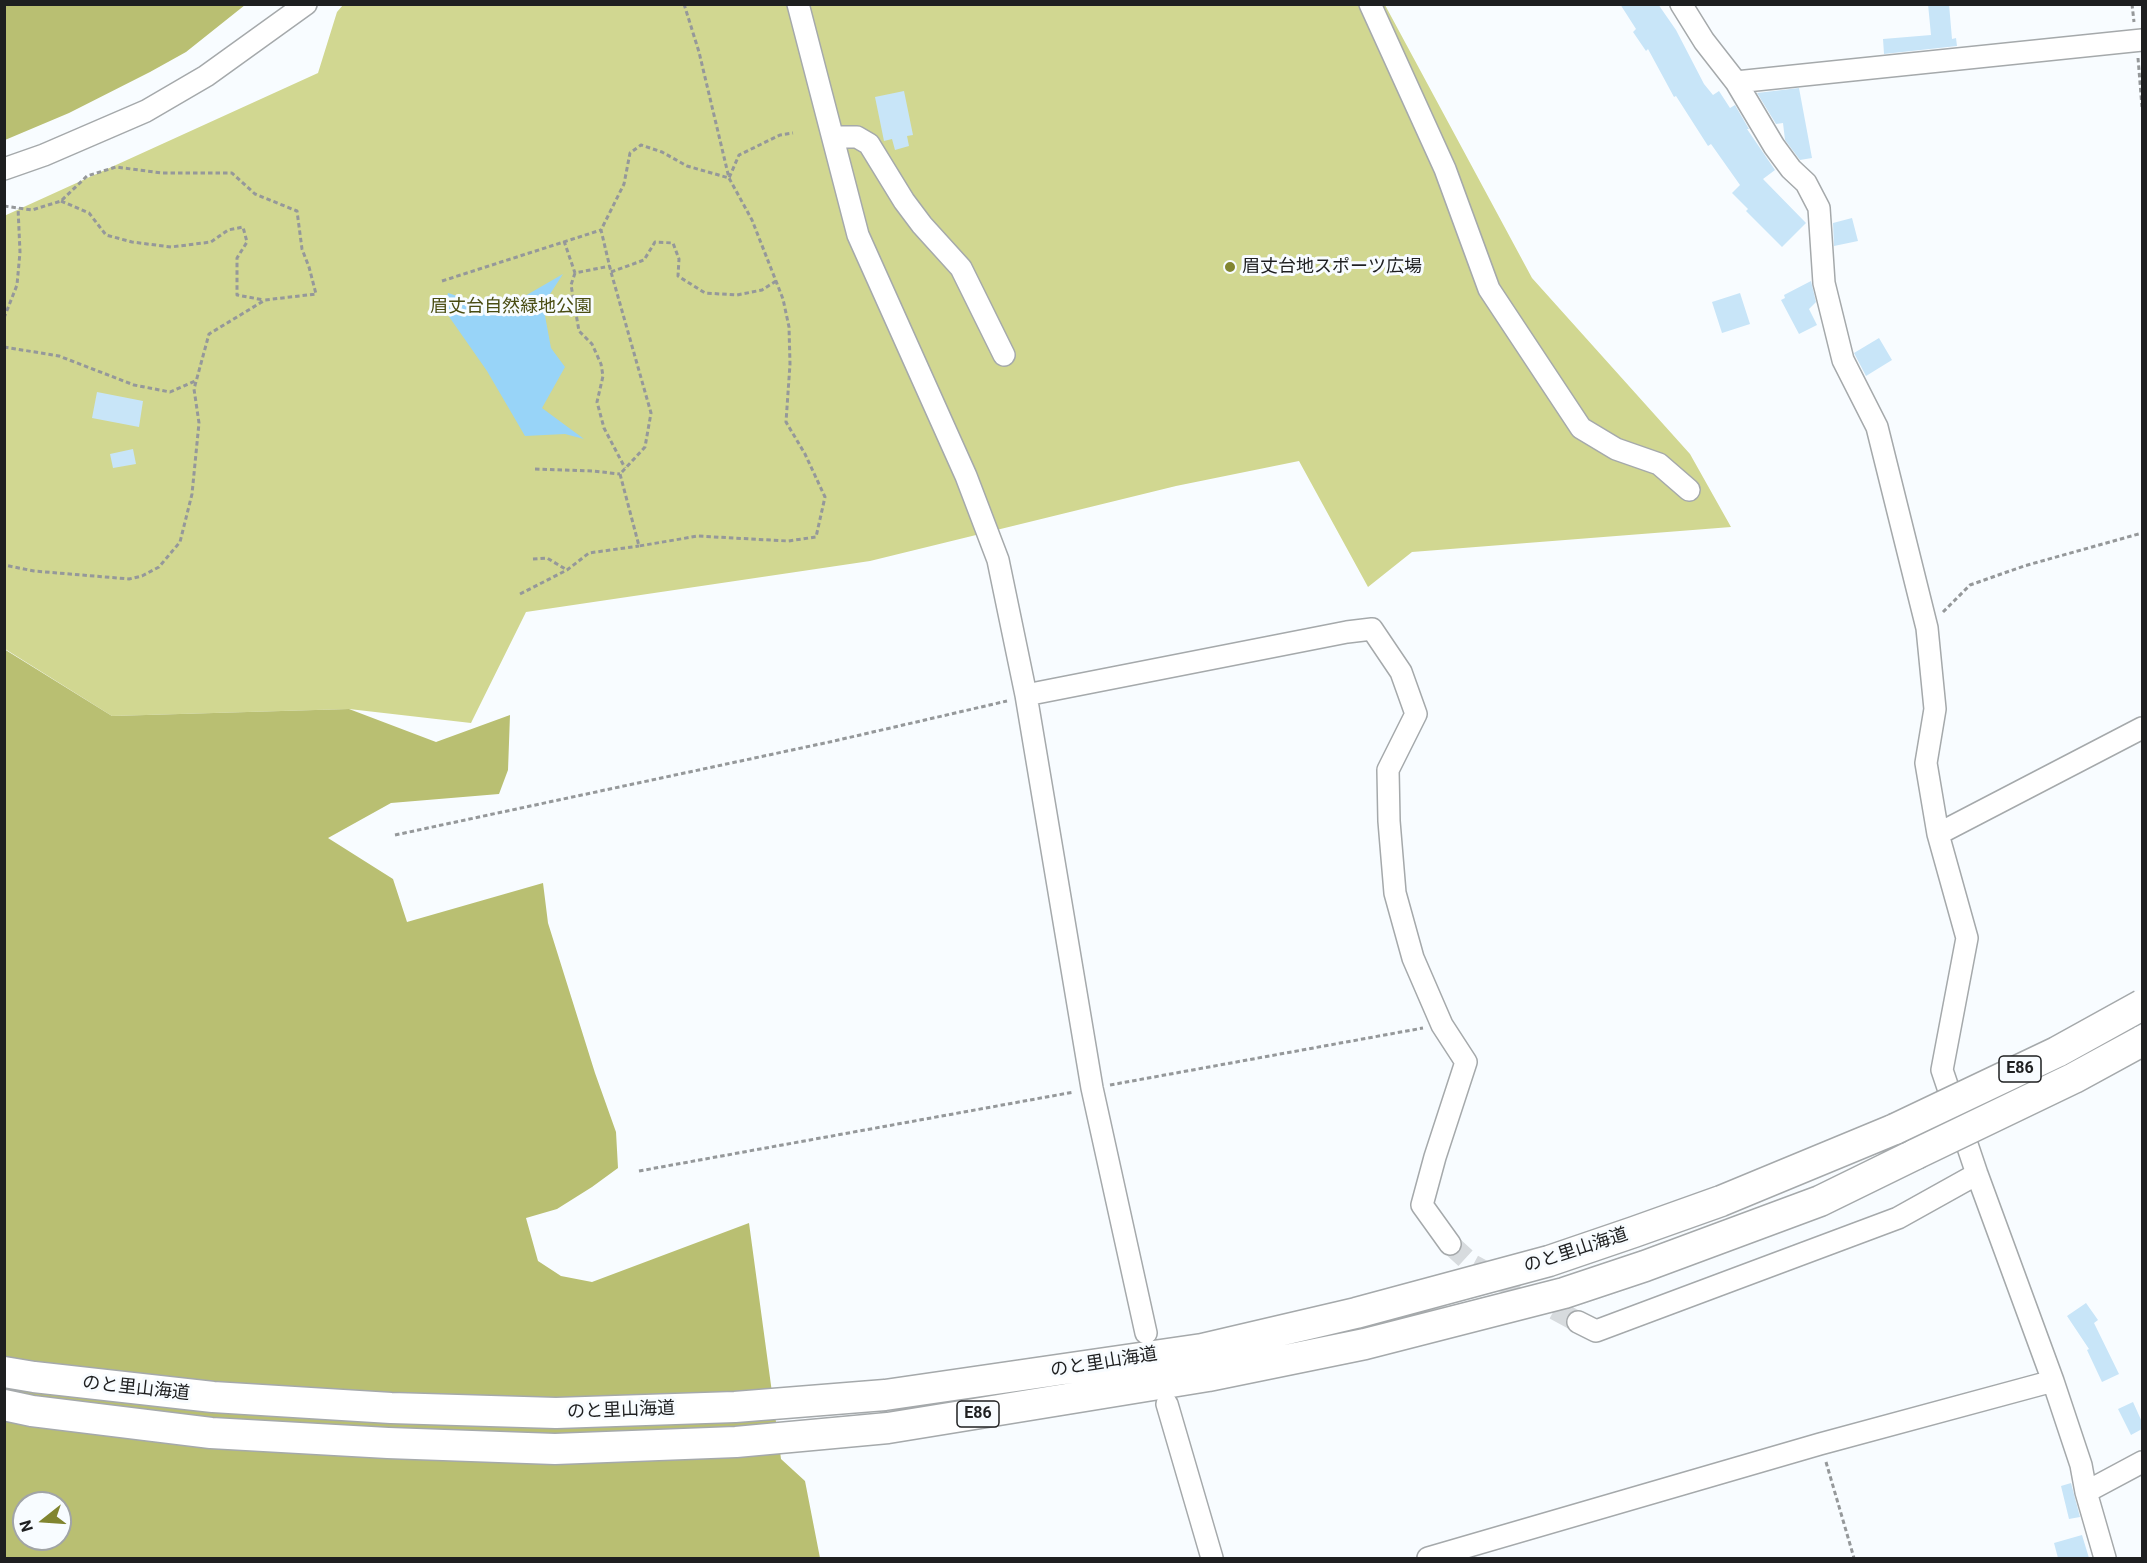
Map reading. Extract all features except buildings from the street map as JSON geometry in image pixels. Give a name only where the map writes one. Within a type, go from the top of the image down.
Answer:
[{"type":"highway","name":"のと里山海道","points":[[4,1372],[213,1397],[391,1408],[532,1413],[735,1407],[885,1395],[1202,1349],[1356,1313],[1549,1261],[1732,1197],[1895,1129],[2057,1052],[2142,1005]]},
{"type":"highway","name":"のと里山海道","points":[[4,1405],[32,1411],[211,1433],[555,1449],[736,1442],[888,1428],[1208,1376],[1365,1344],[1553,1296],[1645,1266],[1820,1201],[2074,1078],[2142,1041]]},
{"type":"street","points":[[4,169],[44,155],[146,111],[207,76],[306,4]]},
{"type":"street","points":[[798,4],[858,235],[966,476],[998,560],[1026,695],[1092,1088],[1146,1333]]},
{"type":"street","points":[[1370,4],[1445,169],[1489,289],[1581,428],[1616,449],[1659,464],[1689,490]]},
{"type":"street","points":[[1680,4],[1704,41],[1736,82],[1774,146],[1791,169],[1806,183],[1819,208],[1824,283],[1843,360],[1877,427],[1927,628],[1935,709],[1926,763],[1938,834],[1967,938],[1942,1070],[1977,1174],[2053,1381],[2081,1465],[2086,1492],[2105,1558]]},
{"type":"street","points":[[1736,82],[2139,40]]},
{"type":"street","points":[[833,137],[857,137],[869,144],[916,217],[961,268],[1004,355]]},
{"type":"street","points":[[1026,695],[1371,629],[1401,672],[1416,714],[1388,770],[1389,821],[1395,893],[1413,958],[1442,1025],[1466,1062],[1422,1204],[1450,1244]]},
{"type":"street","points":[[1938,834],[2142,728]]},
{"type":"street","points":[[1578,1322],[1596,1331],[1898,1218],[1977,1174]]},
{"type":"street","points":[[1428,1558],[1820,1444],[2053,1381]]},
{"type":"street","points":[[1167,1404],[1212,1558]]},
{"type":"street","points":[[2086,1492],[2142,1462]]},
{"type":"path","points":[[520,594],[567,570],[589,553],[698,536],[788,541],[816,537],[825,497],[805,454],[786,422],[790,364],[789,327],[776,281],[752,219],[729,178],[699,52],[684,4]]},
{"type":"path","points":[[2139,40],[2142,107]]},
{"type":"path","points":[[729,178],[740,155],[780,135],[793,133]]},
{"type":"path","points":[[620,474],[645,447],[651,412],[601,230],[624,184],[630,153],[641,145],[662,152],[687,166],[729,178]]},
{"type":"path","points":[[4,206],[32,210],[61,201],[87,176],[116,167],[162,173],[232,173],[255,194],[297,211],[302,249],[316,294],[265,300],[237,295],[237,258],[247,242],[243,227],[228,230],[211,242],[171,247],[132,242],[106,235],[89,213],[61,201]]},
{"type":"path","points":[[4,318],[17,285],[20,252],[18,208]]},
{"type":"path","points":[[442,281],[601,230]]},
{"type":"path","points":[[564,241],[575,273],[571,285],[579,331],[592,344],[601,364],[603,376],[597,402],[604,428],[625,468]]},
{"type":"path","points":[[611,272],[644,260],[655,242],[673,243],[679,259],[678,276],[705,293],[737,295],[762,290],[776,281]]},
{"type":"path","points":[[575,273],[610,266]]},
{"type":"path","points":[[4,565],[34,571],[129,579],[142,576],[159,567],[180,542],[192,494],[199,423],[194,389],[209,334],[265,300]]},
{"type":"path","points":[[4,347],[59,356],[134,385],[170,392],[196,381]]},
{"type":"path","points":[[535,469],[620,474]]},
{"type":"path","points":[[620,474],[639,546]]},
{"type":"path","points":[[1927,628],[1970,585],[2024,566],[2142,533]]},
{"type":"path","points":[[533,559],[547,558],[567,570]]},
{"type":"path","points":[[395,835],[834,741],[972,710],[1026,695]]},
{"type":"path","points":[[639,1171],[1442,1025]]},
{"type":"path","points":[[1820,1444],[1854,1558]]},
{"type":"green space","points":[[5,4],[245,5],[186,52],[69,113],[5,140]]},
{"type":"green space","name":"眉丈台自然緑地公園","points":[[343,5],[1385,5],[1532,278],[1690,454],[1731,527],[1412,552],[1368,587],[1299,461],[1176,486],[870,561],[526,612],[471,723],[349,709],[112,716],[5,649],[4,216],[318,73],[337,12]]},
{"type":"green space","points":[[4,649],[112,716],[349,709],[436,742],[510,715],[508,770],[499,794],[391,803],[328,838],[393,879],[407,922],[543,883],[548,923],[616,1132],[618,1168],[557,1209],[526,1218],[538,1261],[561,1276],[592,1282],[749,1223],[781,1459],[805,1481],[820,1558],[5,1558]]},
{"type":"water","points":[[563,274],[543,305],[551,348],[565,367],[542,408],[584,439],[565,434],[525,436],[487,371],[443,308],[448,293],[485,305],[518,300]]},
{"type":"tunnel","points":[[1450,1244],[1473,1265],[1578,1322]]},
{"type":"place","name":"眉丈台地スポーツ広場","points":[[1230,267]]}]
